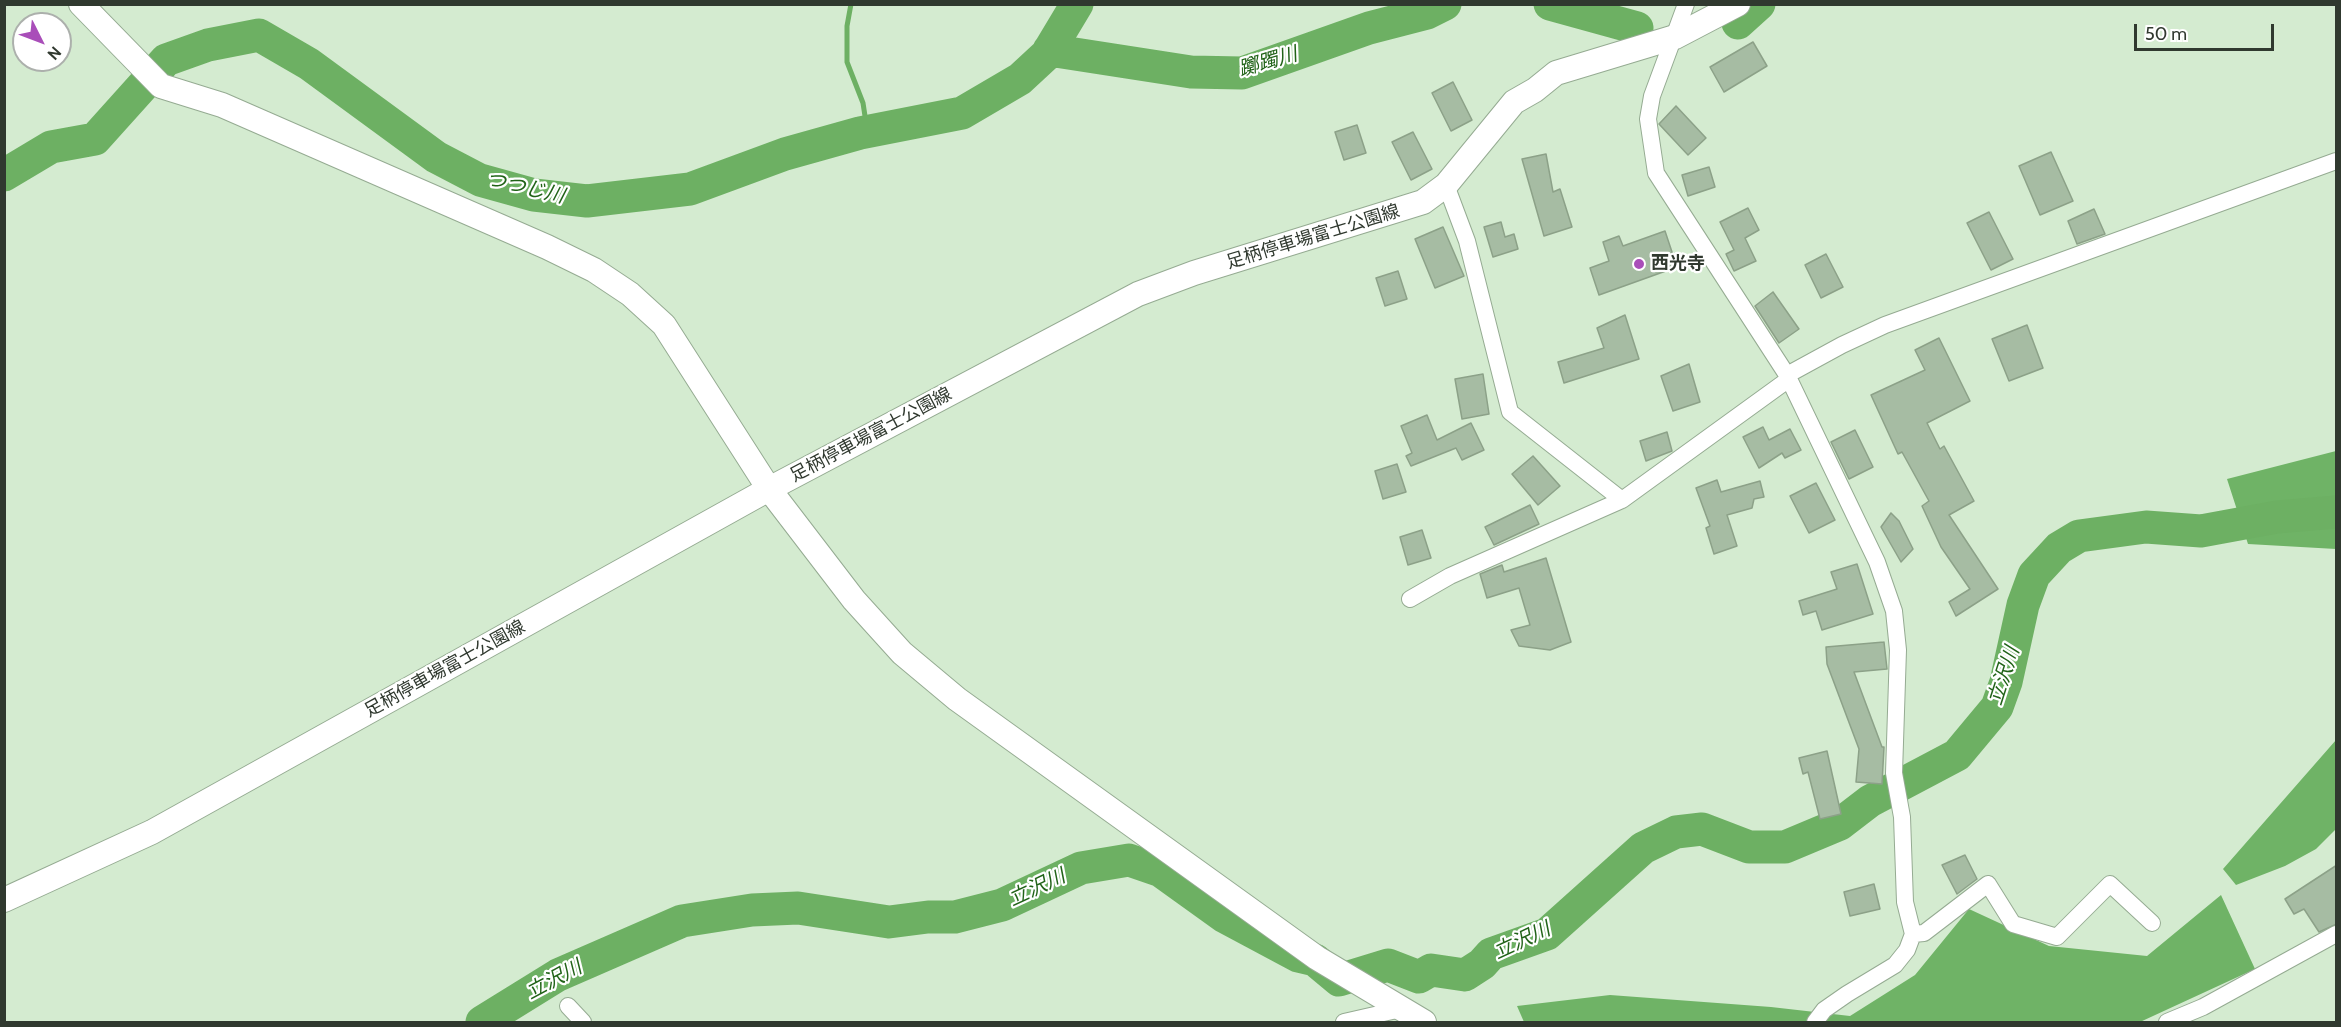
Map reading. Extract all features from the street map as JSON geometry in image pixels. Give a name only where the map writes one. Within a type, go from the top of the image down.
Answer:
[{"type":"main road","name":"足柄停車場富士公園線","points":[[4,900],[152,832],[769,489],[1138,294],[1194,273],[1424,202],[1446,185],[1514,102],[1556,74],[1675,37],[1738,4]]},
{"type":"main road","points":[[84,8],[161,86],[222,105],[547,247],[603,276],[630,294],[664,325],[769,489],[854,600],[902,653],[957,699],[1317,958],[1425,1023]]},
{"type":"street","points":[[1686,4],[1652,96],[1648,119],[1656,172],[1788,377],[1877,562],[1894,611],[1898,650],[1894,773],[1902,817],[1905,902],[1913,934],[1907,950],[1895,964],[1824,1010],[1815,1023]]},
{"type":"street","points":[[1410,599],[1450,576],[1622,500],[1788,377],[1885,325],[2337,161]]},
{"type":"street","points":[[1446,185],[1467,241],[1510,412],[1622,500]]},
{"type":"street","points":[[1913,934],[1924,933],[1988,884],[2013,924],[2057,937],[2110,884],[2152,923]]},
{"type":"street","points":[[2168,1023],[2203,1007],[2337,934]]},
{"type":"street","points":[[568,1006],[583,1023]]},
{"type":"street","points":[[1344,1023],[1401,1009]]},
{"type":"green space","points":[[2336,451],[2336,549],[2248,544],[2227,479]]},
{"type":"green space","points":[[2336,740],[2336,829],[2316,849],[2285,866],[2236,885],[2223,869]]},
{"type":"green space","points":[[2221,895],[2255,969],[2140,1022],[1524,1022],[1517,1006],[1610,995],[1771,1007],[1850,1016],[1915,975],[1969,909],[2049,946],[2147,956]]},
{"type":"building","points":[[1753,42],[1767,66],[1724,92],[1710,67]]},
{"type":"building","points":[[1453,82],[1472,120],[1451,131],[1432,93]]},
{"type":"building","points":[[1676,106],[1706,138],[1688,155],[1659,124]]},
{"type":"building","points":[[1357,125],[1366,153],[1344,160],[1335,132]]},
{"type":"building","points":[[1413,132],[1432,169],[1411,180],[1392,142]]},
{"type":"building","points":[[2051,152],[2073,201],[2040,215],[2019,166]]},
{"type":"building","points":[[1546,154],[1553,192],[1560,189],[1572,227],[1544,236],[1522,159]]},
{"type":"building","points":[[1709,167],[1715,187],[1688,196],[1682,175]]},
{"type":"building","points":[[1748,208],[1759,230],[1745,238],[1756,261],[1734,271],[1726,254],[1734,250],[1720,222]]},
{"type":"building","points":[[2094,209],[2105,234],[2077,244],[2068,221]]},
{"type":"building","points":[[1989,212],[2013,259],[1991,270],[1967,223]]},
{"type":"building","points":[[1501,222],[1505,237],[1514,234],[1518,249],[1493,257],[1484,227]]},
{"type":"building","points":[[1443,227],[1464,276],[1435,288],[1415,239]]},
{"type":"building","name":"西光寺","points":[[1665,231],[1677,267],[1599,295],[1590,268],[1609,261],[1603,242],[1619,236],[1623,246]]},
{"type":"building","points":[[1826,254],[1843,287],[1821,298],[1805,265]]},
{"type":"building","points":[[1398,271],[1407,299],[1385,306],[1376,278]]},
{"type":"building","points":[[1773,292],[1799,329],[1779,343],[1755,306]]},
{"type":"building","points":[[1625,315],[1639,359],[1564,383],[1558,362],[1604,348],[1597,328]]},
{"type":"building","points":[[2027,325],[2043,368],[2009,381],[1992,339]]},
{"type":"building","points":[[1939,338],[1970,401],[1927,423],[1940,449],[1944,446],[1974,501],[1949,515],[1998,589],[1956,616],[1949,602],[1970,589],[1941,547],[1922,506],[1929,501],[1902,452],[1898,454],[1871,395],[1925,370],[1915,350]]},
{"type":"building","points":[[1689,364],[1700,402],[1673,411],[1661,376]]},
{"type":"building","points":[[1483,374],[1489,414],[1462,419],[1455,379]]},
{"type":"building","points":[[1427,415],[1437,440],[1471,423],[1484,450],[1462,460],[1456,448],[1411,466],[1406,456],[1412,453],[1401,426]]},
{"type":"building","points":[[1763,427],[1769,440],[1790,429],[1801,450],[1785,458],[1782,453],[1759,468],[1743,437]]},
{"type":"building","points":[[1855,430],[1873,467],[1849,479],[1831,442]]},
{"type":"building","points":[[1667,432],[1672,451],[1646,461],[1640,441]]},
{"type":"building","points":[[1533,456],[1560,486],[1538,505],[1512,474]]},
{"type":"building","points":[[1397,464],[1406,492],[1383,499],[1375,471]]},
{"type":"building","points":[[1717,480],[1721,492],[1760,481],[1764,497],[1754,499],[1752,508],[1727,515],[1737,546],[1714,554],[1706,528],[1710,526],[1696,488]]},
{"type":"building","points":[[1816,483],[1835,520],[1809,533],[1790,496]]},
{"type":"building","points":[[1530,505],[1539,524],[1494,545],[1485,527]]},
{"type":"building","points":[[1891,513],[1899,521],[1913,549],[1901,562],[1881,527]]},
{"type":"building","points":[[1422,530],[1431,558],[1408,565],[1400,537]]},
{"type":"building","points":[[1546,558],[1571,642],[1550,650],[1519,646],[1511,630],[1530,625],[1519,588],[1487,598],[1480,574],[1502,565],[1504,572]]},
{"type":"building","points":[[1857,564],[1873,614],[1822,630],[1816,611],[1803,615],[1799,601],[1837,589],[1831,572]]},
{"type":"building","points":[[1884,642],[1887,669],[1854,672],[1882,747],[1884,747],[1882,784],[1856,782],[1859,749],[1827,664],[1826,647]]},
{"type":"building","points":[[1827,751],[1841,814],[1820,819],[1808,772],[1803,774],[1799,758]]},
{"type":"building","points":[[1965,855],[1977,879],[1957,894],[1942,865]]},
{"type":"building","points":[[2337,865],[2337,924],[2319,932],[2304,909],[2294,914],[2285,899]]},
{"type":"building","points":[[1874,884],[1880,909],[1850,916],[1844,892]]},
{"type":"waterway","points":[[851,4],[847,26],[847,62],[863,103],[865,116],[860,133]]},
{"type":"waterway","name":"つつじ川","points":[[4,175],[51,147],[95,139],[166,60],[208,45],[259,35],[309,64],[436,157],[480,180],[534,195],[587,201],[690,189],[785,154],[860,133],[962,113],[1020,79],[1047,54],[1077,4]]},
{"type":"waterway","name":"躑躅川","points":[[1049,50],[1191,72],[1242,73],[1369,28],[1427,13],[1445,4]]},
{"type":"waterway","name":"躑躅川","points":[[1550,4],[1637,28]]},
{"type":"waterway","name":"躑躅川","points":[[1738,23],[1759,4]]},
{"type":"waterway","name":"立沢川","points":[[482,1022],[558,975],[682,921],[752,910],[798,908],[889,922],[928,917],[955,917],[1002,905],[1081,868],[1129,860],[1161,871],[1225,917],[1298,956],[1315,960],[1339,980],[1388,965],[1419,977],[1431,970],[1465,975],[1482,964],[1491,954],[1547,934],[1643,848],[1676,832],[1702,829],[1749,847],[1785,847],[1840,824],[1870,801],[1957,755],[1997,707],[2006,682],[2023,605],[2034,575],[2059,548],[2079,536],[2146,527],[2201,531],[2277,517],[2336,512]]},
{"type":"place","name":"西光寺","points":[[1639,264]]}]
